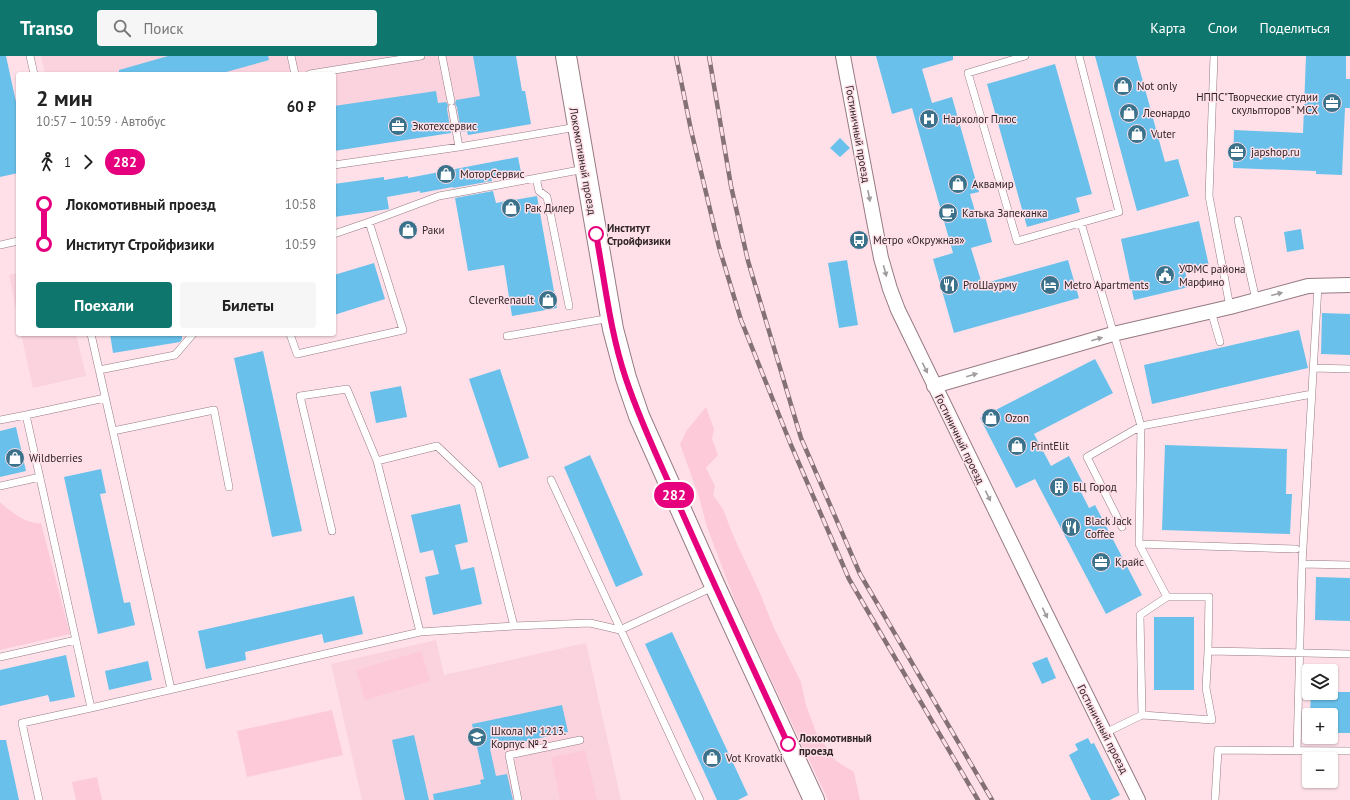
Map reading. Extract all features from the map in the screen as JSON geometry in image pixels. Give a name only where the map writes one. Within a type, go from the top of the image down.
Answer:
[{"type":"street","name":"Локомотивный проезд","points":[[566,56],[584,168],[611,318],[626,378],[640,416],[715,586],[814,800]]},
{"type":"street","name":"Гостиничный проезд","points":[[843,56],[878,239],[890,289],[907,331],[1138,800]]},
{"type":"street","points":[[934,386],[1113,334],[1230,307],[1308,286],[1350,285]]},
{"type":"lane","points":[[30,56],[34,72]]},
{"type":"lane","points":[[291,56],[295,72]]},
{"type":"lane","points":[[322,72],[421,56]]},
{"type":"lane","points":[[442,56],[459,147]]},
{"type":"lane","points":[[1025,56],[968,73],[1017,241],[1119,212],[1079,56]]},
{"type":"lane","points":[[1214,56],[1209,196],[1230,307]]},
{"type":"lane","points":[[336,165],[459,147],[577,127]]},
{"type":"lane","points":[[336,233],[439,196],[584,168]]},
{"type":"lane","points":[[536,178],[539,191],[547,198],[569,306]]},
{"type":"lane","points":[[1238,220],[1256,300]]},
{"type":"lane","points":[[291,336],[297,354],[403,330],[369,222]]},
{"type":"lane","points":[[1080,223],[1141,426],[1139,544],[1167,597]]},
{"type":"lane","points":[[0,245],[16,241]]},
{"type":"lane","points":[[1297,751],[1302,564],[1318,286]]},
{"type":"lane","points":[[1211,311],[1220,342]]},
{"type":"lane","points":[[507,336],[611,318]]},
{"type":"lane","points":[[91,336],[170,689]]},
{"type":"lane","points":[[99,370],[175,355],[192,336]]},
{"type":"lane","points":[[1314,368],[1350,369]]},
{"type":"lane","points":[[332,531],[300,396],[347,389],[376,461],[420,632]]},
{"type":"lane","points":[[1122,527],[1087,457],[1141,426],[1312,394]]},
{"type":"lane","points":[[0,420],[105,398]]},
{"type":"lane","points":[[113,431],[214,410],[229,488]]},
{"type":"lane","points":[[26,415],[91,708]]},
{"type":"lane","points":[[376,461],[437,446],[478,485],[514,626]]},
{"type":"lane","points":[[0,486],[40,477]]},
{"type":"lane","points":[[551,480],[700,800]]},
{"type":"lane","points":[[1139,544],[1296,549]]},
{"type":"lane","points":[[1302,564],[1350,565]]},
{"type":"lane","points":[[38,800],[22,723],[420,632],[590,623],[620,630],[715,586]]},
{"type":"lane","points":[[1105,733],[1142,715],[1212,720],[1206,688],[1209,597],[1167,597],[1140,615],[1142,715]]},
{"type":"lane","points":[[0,656],[76,640]]},
{"type":"lane","points":[[1208,651],[1350,654]]},
{"type":"lane","points":[[518,800],[509,755],[580,740]]},
{"type":"lane","points":[[1215,800],[1218,750],[1350,751]]},
{"type":"shaded area","points":[[41,56],[516,56],[522,91],[525,91],[531,124],[468,135],[466,130],[336,151],[336,72],[45,72]]},
{"type":"shaded area","points":[[16,273],[16,308],[9,275]]},
{"type":"shaded area","points":[[21,336],[76,336],[86,376],[33,388]]},
{"type":"shaded area","points":[[706,407],[714,429],[712,439],[718,455],[706,468],[715,486],[713,495],[723,509],[774,628],[801,682],[806,705],[816,732],[836,761],[854,772],[860,800],[828,800],[738,609],[707,527],[699,497],[680,444],[687,430]]},
{"type":"shaded area","points":[[0,502],[25,520],[41,523],[70,634],[0,650]]},
{"type":"shaded area","name":"Школа № 1213. Корпус № 2","points":[[436,640],[444,675],[586,643],[621,800],[362,800],[331,664]]},
{"type":"shaded area","points":[[421,651],[430,681],[365,700],[356,670]]},
{"type":"shaded area","points":[[332,710],[343,755],[247,777],[237,731]]},
{"type":"shaded area","points":[[585,750],[597,800],[560,800],[551,757]]},
{"type":"shaded area","points":[[97,777],[102,800],[76,800],[72,782]]},
{"type":"building","points":[[0,56],[6,56],[16,102],[16,173],[0,177]]},
{"type":"building","points":[[168,56],[268,56],[269,60],[226,72],[119,72],[119,70]]},
{"type":"building","points":[[473,56],[516,56],[522,91],[525,91],[531,124],[468,135],[467,131],[461,132],[457,107],[455,104],[456,100],[480,96]]},
{"type":"building","points":[[876,56],[953,56],[953,60],[922,69],[932,103],[952,97],[979,192],[970,194],[977,218],[985,216],[992,242],[971,248],[982,284],[1068,260],[1079,298],[954,333],[933,259],[953,253],[912,108],[892,114]]},
{"type":"building","points":[[1095,56],[1136,56],[1165,162],[1178,159],[1189,196],[1137,211]]},
{"type":"building","points":[[1306,56],[1346,56],[1346,79],[1350,79],[1350,108],[1345,108],[1342,175],[1316,174],[1316,171],[1233,168],[1234,130],[1303,133]]},
{"type":"building","points":[[1055,64],[1092,194],[1076,198],[1080,212],[1027,227],[987,84]]},
{"type":"building","points":[[436,91],[438,103],[446,102],[448,105],[447,109],[451,133],[336,151],[336,106]]},
{"type":"building","points":[[840,138],[850,148],[840,157],[830,148]]},
{"type":"building","points":[[518,157],[521,172],[491,177],[492,181],[387,197],[389,209],[336,217],[336,184],[384,177],[384,180],[408,176],[408,178]]},
{"type":"building","points":[[493,191],[496,203],[537,196],[557,308],[512,316],[504,265],[468,271],[455,198]]},
{"type":"building","points":[[1199,221],[1209,266],[1185,271],[1189,287],[1134,300],[1121,239]]},
{"type":"building","points":[[1301,229],[1304,249],[1287,252],[1284,232]]},
{"type":"building","points":[[847,260],[858,325],[839,328],[828,263]]},
{"type":"building","points":[[374,263],[385,299],[336,314],[336,274]]},
{"type":"building","points":[[1322,313],[1350,314],[1350,355],[1321,354]]},
{"type":"building","points":[[1299,330],[1308,368],[1152,404],[1144,365]]},
{"type":"building","points":[[110,336],[182,336],[180,342],[113,353]]},
{"type":"building","points":[[263,351],[302,531],[272,537],[234,358]]},
{"type":"building","name":"БЦ Город","points":[[1095,359],[1113,393],[1034,434],[1051,466],[1069,456],[1083,483],[1078,486],[1089,508],[1095,505],[1142,595],[1106,614],[1035,479],[1016,488],[980,418]]},
{"type":"building","points":[[500,369],[529,458],[499,468],[469,379]]},
{"type":"building","points":[[401,386],[407,417],[376,423],[370,392]]},
{"type":"building","points":[[16,427],[26,471],[0,477],[0,431]]},
{"type":"building","points":[[1165,445],[1287,449],[1286,494],[1292,494],[1290,534],[1162,530]]},
{"type":"building","points":[[590,455],[643,575],[616,587],[564,467]]},
{"type":"building","points":[[101,469],[106,493],[100,494],[124,603],[130,602],[135,625],[98,634],[64,477]]},
{"type":"building","points":[[460,504],[468,542],[455,545],[461,570],[474,567],[482,604],[433,615],[425,577],[439,574],[433,550],[420,553],[411,515]]},
{"type":"building","points":[[1316,577],[1350,578],[1350,621],[1315,620]]},
{"type":"building","points":[[354,596],[363,634],[324,643],[322,634],[245,652],[246,660],[206,669],[198,631]]},
{"type":"building","points":[[1154,617],[1194,617],[1194,690],[1154,690]]},
{"type":"building","points":[[672,632],[748,795],[738,800],[717,800],[645,644]]},
{"type":"building","points":[[66,655],[75,697],[50,702],[48,695],[0,706],[0,670]]},
{"type":"building","points":[[1047,657],[1056,678],[1042,684],[1032,663]]},
{"type":"building","points":[[148,661],[152,680],[109,690],[105,671]]},
{"type":"building","points":[[1338,692],[1350,692],[1350,733],[1338,733],[1338,708],[1310,708],[1311,700],[1338,700]]},
{"type":"building","points":[[562,705],[568,732],[490,749],[496,776],[507,774],[513,800],[434,800],[433,794],[481,784],[480,780],[484,779],[472,724]]},
{"type":"building","points":[[414,735],[429,800],[405,800],[392,740]]},
{"type":"building","points":[[1088,738],[1091,744],[1094,743],[1120,795],[1110,800],[1091,800],[1069,755],[1078,750],[1075,744]]},
{"type":"building","points":[[0,740],[6,740],[19,800],[0,800]]},
{"type":"railway","points":[[676,56],[691,130],[719,247],[741,320],[791,445],[849,579],[978,800]]},
{"type":"railway","points":[[709,56],[731,186],[748,261],[801,438],[860,574],[992,800]]},
{"type":"bus line","name":"282","points":[[596,234],[618,350],[626,378],[640,416],[715,586],[788,744]]},
{"type":"place","name":"Not only","points":[[1123,86]]},
{"type":"place","name":"НППС\"Творческие студии скульпторов\" МСХ","points":[[1332,103]]},
{"type":"place","name":"Леонардо","points":[[1129,113]]},
{"type":"place","name":"Нарколог Плюс","points":[[929,119]]},
{"type":"place","name":"Экотехсервис","points":[[398,126]]},
{"type":"place","name":"Vuter","points":[[1137,134]]},
{"type":"place","name":"japshop.ru","points":[[1237,152]]},
{"type":"place","name":"МоторСервис","points":[[446,174]]},
{"type":"place","name":"Аквамир","points":[[958,184]]},
{"type":"place","name":"Рак Дилер","points":[[511,208]]},
{"type":"place","name":"Катька Запеканка","points":[[948,213]]},
{"type":"place","name":"Раки","points":[[408,230]]},
{"type":"place","name":"Институт Стройфизики","points":[[596,234]]},
{"type":"place","name":"Метро «Окружная»","points":[[859,240]]},
{"type":"place","name":"УФМС района Марфино","points":[[1165,275]]},
{"type":"place","name":"ProШаурму","points":[[949,285]]},
{"type":"place","name":"Metro Apartments","points":[[1050,285]]},
{"type":"place","name":"CleverRenault","points":[[548,300]]},
{"type":"place","name":"Ozon","points":[[991,418]]},
{"type":"place","name":"PrintElit","points":[[1017,446]]},
{"type":"place","name":"Wildberries","points":[[15,458]]},
{"type":"place","name":"БЦ Город","points":[[1059,487]]},
{"type":"place","name":"Black Jack Coffee","points":[[1071,527]]},
{"type":"place","name":"Крайс","points":[[1101,562]]},
{"type":"place","name":"Школа № 1213. Корпус № 2","points":[[477,737]]},
{"type":"place","name":"Локомотивный проезд","points":[[788,744]]},
{"type":"place","name":"Vot Krovatki","points":[[712,758]]}]
